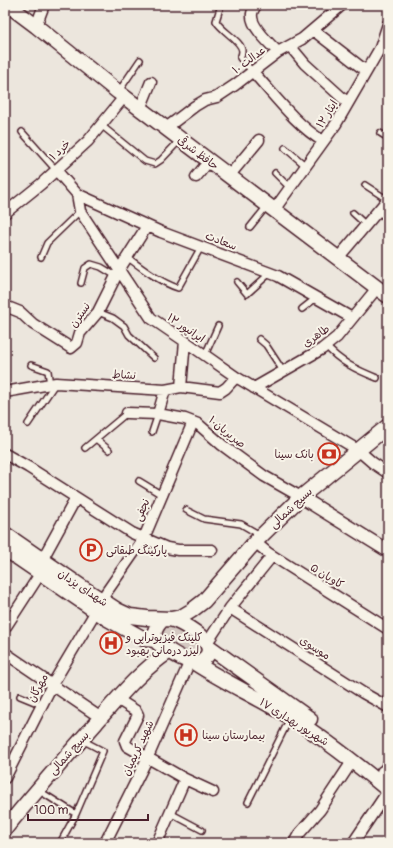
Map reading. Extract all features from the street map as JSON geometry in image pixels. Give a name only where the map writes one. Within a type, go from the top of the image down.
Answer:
[{"type":"main road","name":"حافظ شرقی","points":[[8,6],[36,26],[140,109],[383,292]]},
{"type":"main road","name":"بسیج شمالی","points":[[197,633],[195,622],[197,612],[204,601],[258,539],[301,497],[388,426]]},
{"type":"main road","name":"شهدای یزدان","points":[[6,539],[42,560],[133,634],[144,639],[157,642]]},
{"type":"main road","name":"شهدای یزدان","points":[[6,539],[40,574],[99,606],[117,610],[130,616],[170,619]]},
{"type":"main road","name":"بسیج شمالی","points":[[170,619],[191,611],[204,601]]},
{"type":"main road","points":[[157,642],[154,631],[157,625],[163,619],[176,621],[197,633],[208,645],[385,769]]},
{"type":"main road","name":"بسیج شمالی","points":[[135,679],[157,642]]},
{"type":"main road","name":"۱۷ شهریور بهداری","points":[[157,642],[170,651],[193,662],[290,717],[353,760],[388,791]]},
{"type":"main road","points":[[193,662],[202,661],[208,656],[208,645]]},
{"type":"main road","name":"بسیج شمالی","points":[[5,829],[37,789],[135,679],[170,651]]},
{"type":"main road","points":[[212,674],[210,664],[212,661],[215,658],[225,657]]},
{"type":"street","points":[[36,26],[44,5]]},
{"type":"street","points":[[256,5],[252,13],[253,23],[278,52]]},
{"type":"street","name":"عدالت ۱۰","points":[[166,128],[195,106],[205,100],[217,97],[253,72],[278,52],[290,46],[313,30],[342,5]]},
{"type":"street","name":"ایثار ۱۲","points":[[271,207],[290,188],[336,124],[366,71],[385,45],[388,24]]},
{"type":"street","points":[[313,30],[366,71]]},
{"type":"street","points":[[290,46],[305,64],[348,103]]},
{"type":"street","points":[[253,72],[299,123],[311,134],[323,141]]},
{"type":"street","points":[[140,109],[151,82]]},
{"type":"street","name":"خرد ۱","points":[[6,211],[56,170],[88,141],[101,125],[121,94]]},
{"type":"street","points":[[229,176],[259,140]]},
{"type":"street","points":[[196,177],[209,161]]},
{"type":"street","points":[[56,170],[77,194]]},
{"type":"street","name":"ایرانپور ۱۲","points":[[77,194],[80,210],[105,253],[151,318],[236,377],[358,450],[388,473]]},
{"type":"street","name":"سعادت","points":[[77,194],[147,226],[270,273],[292,283],[352,318]]},
{"type":"street","points":[[338,258],[388,200]]},
{"type":"street","name":"نسترن","points":[[5,306],[20,312],[33,324],[71,348],[77,343],[80,333],[98,312],[127,257],[147,226]]},
{"type":"street","name":"طاهری","points":[[254,388],[326,346],[337,337],[352,318],[383,292]]},
{"type":"street","points":[[181,387],[185,341]]},
{"type":"street","name":"نشاط","points":[[5,392],[53,384],[165,390],[181,387],[220,392],[236,377]]},
{"type":"street","points":[[158,414],[165,390]]},
{"type":"street","name":"صریریان۱۰","points":[[127,414],[158,414],[185,419],[198,424],[222,445],[264,476],[301,497]]},
{"type":"street","name":"نجفی","points":[[99,606],[144,538],[193,422]]},
{"type":"street","points":[[5,454],[132,533],[167,548],[178,550],[212,550]]},
{"type":"street","points":[[301,497],[388,551]]},
{"type":"street","points":[[42,560],[76,498]]},
{"type":"street","name":"کاویان ۵","points":[[258,539],[272,556],[388,628]]},
{"type":"street","points":[[208,645],[230,608],[272,556]]},
{"type":"street","points":[[6,625],[40,574]]},
{"type":"street","name":"مهرگان","points":[[5,778],[52,685],[99,606]]},
{"type":"street","name":"موسوی","points":[[230,608],[363,693],[388,707]]},
{"type":"street","points":[[5,653],[100,718]]},
{"type":"street","name":"شهید کریمیان","points":[[105,843],[148,758],[193,662]]},
{"type":"street","points":[[117,699],[136,711],[138,715],[125,741],[127,746],[185,779],[213,792]]},
{"type":"street","points":[[294,843],[299,834],[320,810],[353,760]]},
{"type":"street","points":[[157,843],[185,779]]},
{"type":"street","points":[[353,843],[388,791]]},
{"type":"lane","points":[[222,5],[216,21],[219,26],[240,45],[242,51],[240,58],[253,72]]},
{"type":"lane","points":[[121,94],[140,60]]},
{"type":"lane","points":[[101,125],[145,160],[155,164],[162,160],[181,139]]},
{"type":"lane","points":[[22,132],[56,170]]},
{"type":"lane","points":[[380,133],[388,138]]},
{"type":"lane","points":[[285,148],[306,166]]},
{"type":"lane","points":[[275,172],[290,188]]},
{"type":"lane","points":[[366,185],[388,200]]},
{"type":"lane","points":[[250,227],[271,207]]},
{"type":"lane","points":[[42,257],[47,243],[80,210]]},
{"type":"lane","points":[[378,211],[388,220]]},
{"type":"lane","points":[[353,213],[366,225]]},
{"type":"lane","points":[[127,257],[149,273],[171,286],[178,288],[201,247]]},
{"type":"lane","points":[[81,283],[85,268],[91,264],[118,273]]},
{"type":"lane","points":[[237,282],[247,294],[270,273]]},
{"type":"lane","points":[[302,309],[317,297]]},
{"type":"lane","points":[[98,312],[114,318],[124,326],[129,335],[154,358]]},
{"type":"lane","points":[[205,355],[218,326]]},
{"type":"lane","points":[[258,339],[266,345],[283,371]]},
{"type":"lane","points":[[326,346],[335,356],[377,378]]},
{"type":"lane","points":[[28,424],[53,384],[48,371],[31,366]]},
{"type":"lane","points":[[85,448],[127,414]]},
{"type":"lane","points":[[152,432],[158,414]]},
{"type":"lane","points":[[96,439],[109,450]]},
{"type":"lane","points":[[139,481],[162,495]]},
{"type":"lane","points":[[186,510],[204,518],[241,524],[258,539]]},
{"type":"lane","points":[[20,696],[42,705]]},
{"type":"lane","points":[[248,802],[290,717]]},
{"type":"lane","points":[[60,843],[76,814],[104,751],[81,740]]},
{"type":"lane","points":[[37,789],[76,814]]},
{"type":"lane","points":[[170,813],[202,830]]},
{"type":"shaded area","points":[[171,624],[185,632],[203,647],[196,658],[190,657],[161,637],[160,631],[164,626]]},
{"type":"place","name":"بانک سینا","points":[[329,454]]},
{"type":"place","name":"پارکینگ طبقاتی","points":[[91,550]]},
{"type":"place","name":"کلینک فیزیوتراپی و لیزر درمانی بهبود","points":[[111,643]]},
{"type":"place","name":"بیمارستان سینا","points":[[186,735]]}]
